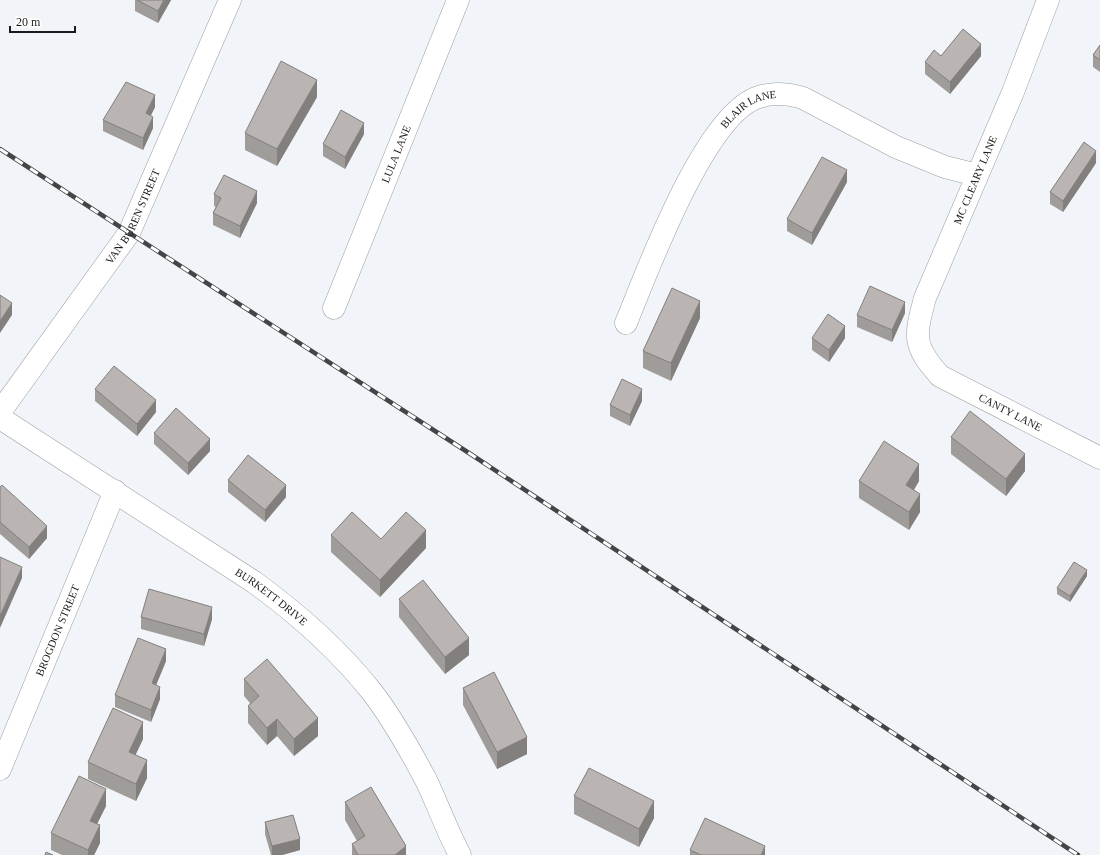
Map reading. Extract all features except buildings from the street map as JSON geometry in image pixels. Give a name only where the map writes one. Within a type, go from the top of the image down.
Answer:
[{"type":"street","name":"VAN BUREN STREET","points":[[0,412],[129,232],[230,0]]},
{"type":"street","name":"LULA LANE","points":[[334,308],[458,0]]},
{"type":"street","name":"MC CLEARY LANE","points":[[926,361],[920,349],[916,330],[925,298],[1013,92],[1048,0]]},
{"type":"street","name":"BLAIR LANE","points":[[626,323],[682,192],[714,138],[727,121],[738,110],[758,97],[778,93],[792,94],[803,98],[896,147],[945,167],[977,175]]},
{"type":"street","name":"CANTY LANE","points":[[926,361],[940,376],[960,388],[1100,458]]},
{"type":"street","name":"BURKETT DRIVE","points":[[0,418],[254,582],[292,610],[335,650],[372,692],[400,735],[426,781],[460,855]]},
{"type":"street","name":"BROGDON STREET","points":[[0,769],[115,491]]},
{"type":"railway","points":[[0,149],[472,455],[1078,855]]}]
